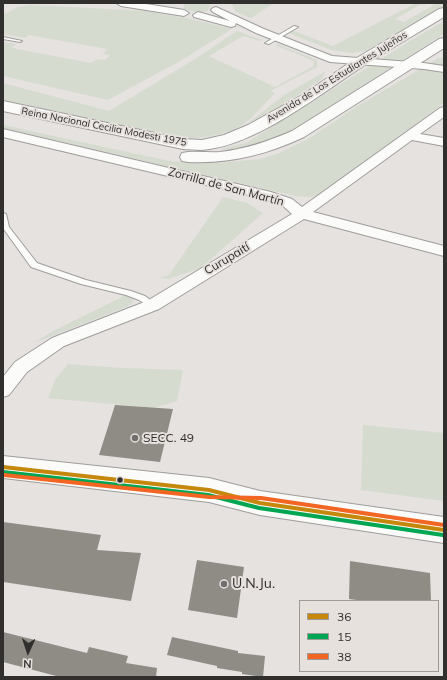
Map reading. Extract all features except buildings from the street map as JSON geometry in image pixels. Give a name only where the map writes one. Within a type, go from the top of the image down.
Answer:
[{"type":"main road","points":[[438,16],[434,26],[437,29],[444,31]]},
{"type":"main road","name":"Avenida de Los Estudiantes Jujeños","points":[[229,139],[254,128],[309,97],[360,62],[438,16]]},
{"type":"main road","points":[[3,119],[179,155],[212,158],[228,157],[266,148],[298,134],[439,45]]},
{"type":"main road","name":"Reina Nacional Cecilia Modesti 1975","points":[[3,106],[183,144],[202,145],[229,139]]},
{"type":"main road","points":[[3,467],[209,490],[260,503],[444,530]]},
{"type":"main road","points":[[3,480],[209,502],[260,503]]},
{"type":"street","points":[[120,3],[198,15],[260,31]]},
{"type":"street","points":[[180,3],[178,9],[184,13]]},
{"type":"street","points":[[198,15],[207,14],[216,6],[226,16],[260,31],[272,40],[330,59],[424,66],[444,69]]},
{"type":"street","points":[[439,45],[439,56],[444,61]]},
{"type":"street","name":"Curupaití","points":[[3,390],[21,367],[58,342],[153,305],[302,214],[444,111]]},
{"type":"street","name":"Zorrilla de San Martín","points":[[3,133],[266,195],[287,202],[302,214],[444,251]]},
{"type":"street","points":[[415,133],[444,134]]},
{"type":"street","points":[[415,133],[444,142]]},
{"type":"lane","points":[[272,40],[296,27]]},
{"type":"lane","points":[[3,38],[20,41]]},
{"type":"lane","points":[[4,215],[6,227],[34,266],[84,282],[128,293],[142,298],[153,305]]},
{"type":"shaded area","points":[[186,3],[209,3],[211,7],[207,11],[196,13],[184,9]]},
{"type":"shaded area","points":[[231,3],[274,3],[251,18],[236,12]]},
{"type":"shaded area","points":[[416,3],[423,3],[395,19],[404,22],[437,3],[444,3],[444,8],[365,51],[352,53],[331,50],[284,31],[289,29],[333,46]]},
{"type":"shaded area","points":[[30,5],[146,11],[191,19],[232,29],[180,61],[108,100],[3,76],[3,42],[16,44],[12,48],[91,63],[97,59],[105,60],[110,55],[103,54],[107,49],[29,35],[25,38],[3,34],[3,15],[18,7]]},
{"type":"shaded area","points":[[444,21],[444,34],[288,133],[257,146],[226,150],[220,149],[246,143]]},
{"type":"shaded area","points":[[237,31],[262,40],[259,41],[243,36],[209,56],[275,87],[314,66],[314,61],[275,45],[277,44],[317,60],[317,67],[270,91],[275,93],[254,115],[241,126],[227,132],[203,137],[180,138],[3,100],[3,83],[109,111],[195,59]]},
{"type":"shaded area","points":[[444,57],[444,103],[320,195],[310,197],[295,196],[3,128],[3,125],[169,161],[219,163],[259,159],[277,154],[310,138],[356,107],[437,59]]},
{"type":"shaded area","points":[[326,71],[321,80],[276,110],[247,124],[284,95]]},
{"type":"shaded area","points":[[223,197],[247,203],[263,213],[201,268],[168,279],[160,278],[169,275]]},
{"type":"shaded area","points":[[130,293],[133,297],[133,303],[126,307],[34,343],[53,331]]},
{"type":"shaded area","points":[[68,364],[183,370],[177,401],[154,408],[48,398],[55,380]]},
{"type":"shaded area","points":[[363,425],[444,433],[444,501],[361,490]]},
{"type":"transit line","name":"36","points":[[3,467],[209,490],[260,503],[444,530]]},
{"type":"transit line","name":"15","points":[[3,472],[208,495],[259,508],[443,535]]},
{"type":"transit line","name":"38","points":[[4,475],[209,497],[261,498],[444,525]]},
{"type":"place","name":"SECC. 49","points":[[135,438]]},
{"type":"place","name":"U.N.Ju.","points":[[224,584]]}]
